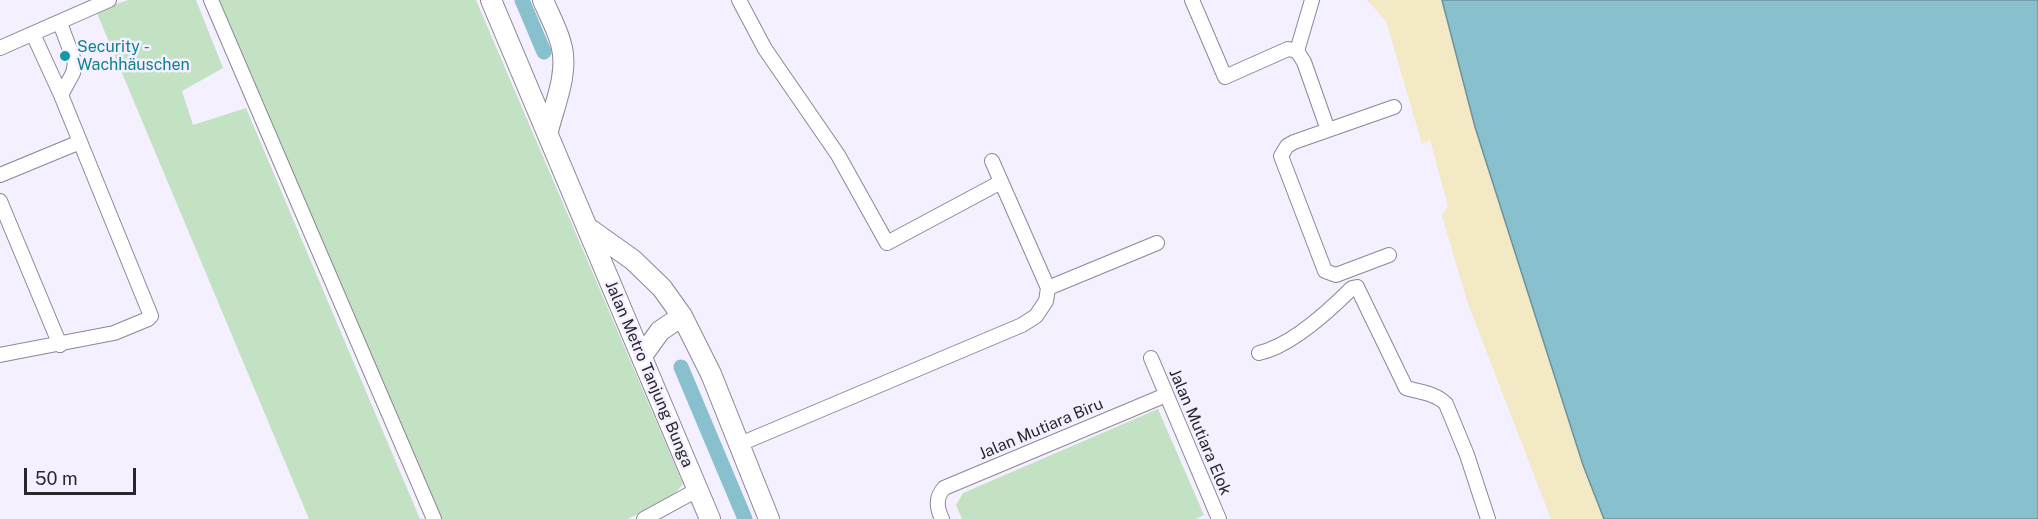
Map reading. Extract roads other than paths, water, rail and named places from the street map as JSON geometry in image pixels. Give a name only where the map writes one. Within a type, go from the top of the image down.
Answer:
[{"type":"main road","name":"Jalan Metro Tanjung Bunga","points":[[491,0],[710,519]]},
{"type":"main road","points":[[543,0],[562,48],[563,62],[562,78],[548,131]]},
{"type":"main road","name":"Jalan Metro Tanjung Bunga","points":[[588,228],[633,260],[662,288],[682,316],[711,374],[769,519]]},
{"type":"main road","points":[[642,356],[660,331],[682,316]]},
{"type":"street","points":[[0,48],[109,0]]},
{"type":"street","points":[[211,0],[434,519]]},
{"type":"street","points":[[739,0],[765,50],[838,155],[887,243],[1001,182]]},
{"type":"street","points":[[1192,0],[1225,77],[1288,49],[1297,51],[1304,62],[1328,130]]},
{"type":"street","points":[[1297,51],[1312,0]]},
{"type":"street","points":[[60,22],[75,63],[74,73],[61,95]]},
{"type":"street","points":[[0,356],[121,332],[151,316],[61,95],[33,34]]},
{"type":"street","points":[[1389,255],[1336,275],[1328,273],[1324,269],[1281,156],[1287,146],[1294,142],[1394,107]]},
{"type":"street","points":[[0,175],[80,142]]},
{"type":"street","points":[[740,444],[1022,325],[1039,313],[1047,299],[1048,288],[992,161]]},
{"type":"street","points":[[0,201],[60,345]]},
{"type":"street","points":[[1048,288],[1157,243]]},
{"type":"street","points":[[1258,353],[1274,350],[1283,345],[1326,314],[1352,288],[1357,287],[1406,388],[1434,396],[1446,404],[1467,455],[1488,519]]},
{"type":"street","name":"Jalan Mutiara Elok","points":[[1151,358],[1219,519]]},
{"type":"street","name":"Jalan Mutiara Biru","points":[[942,519],[937,504],[940,493],[947,487],[1166,395]]},
{"type":"street","points":[[644,519],[697,490]]},
{"type":"water","points":[[1442,0],[2038,0],[2038,519],[1604,519],[1583,465],[1475,127]]},
{"type":"waterway","points":[[522,0],[544,52]]},
{"type":"waterway","points":[[681,367],[745,519]]},
{"type":"place","name":"Security - Wachhäuschen","points":[[65,56]]}]
